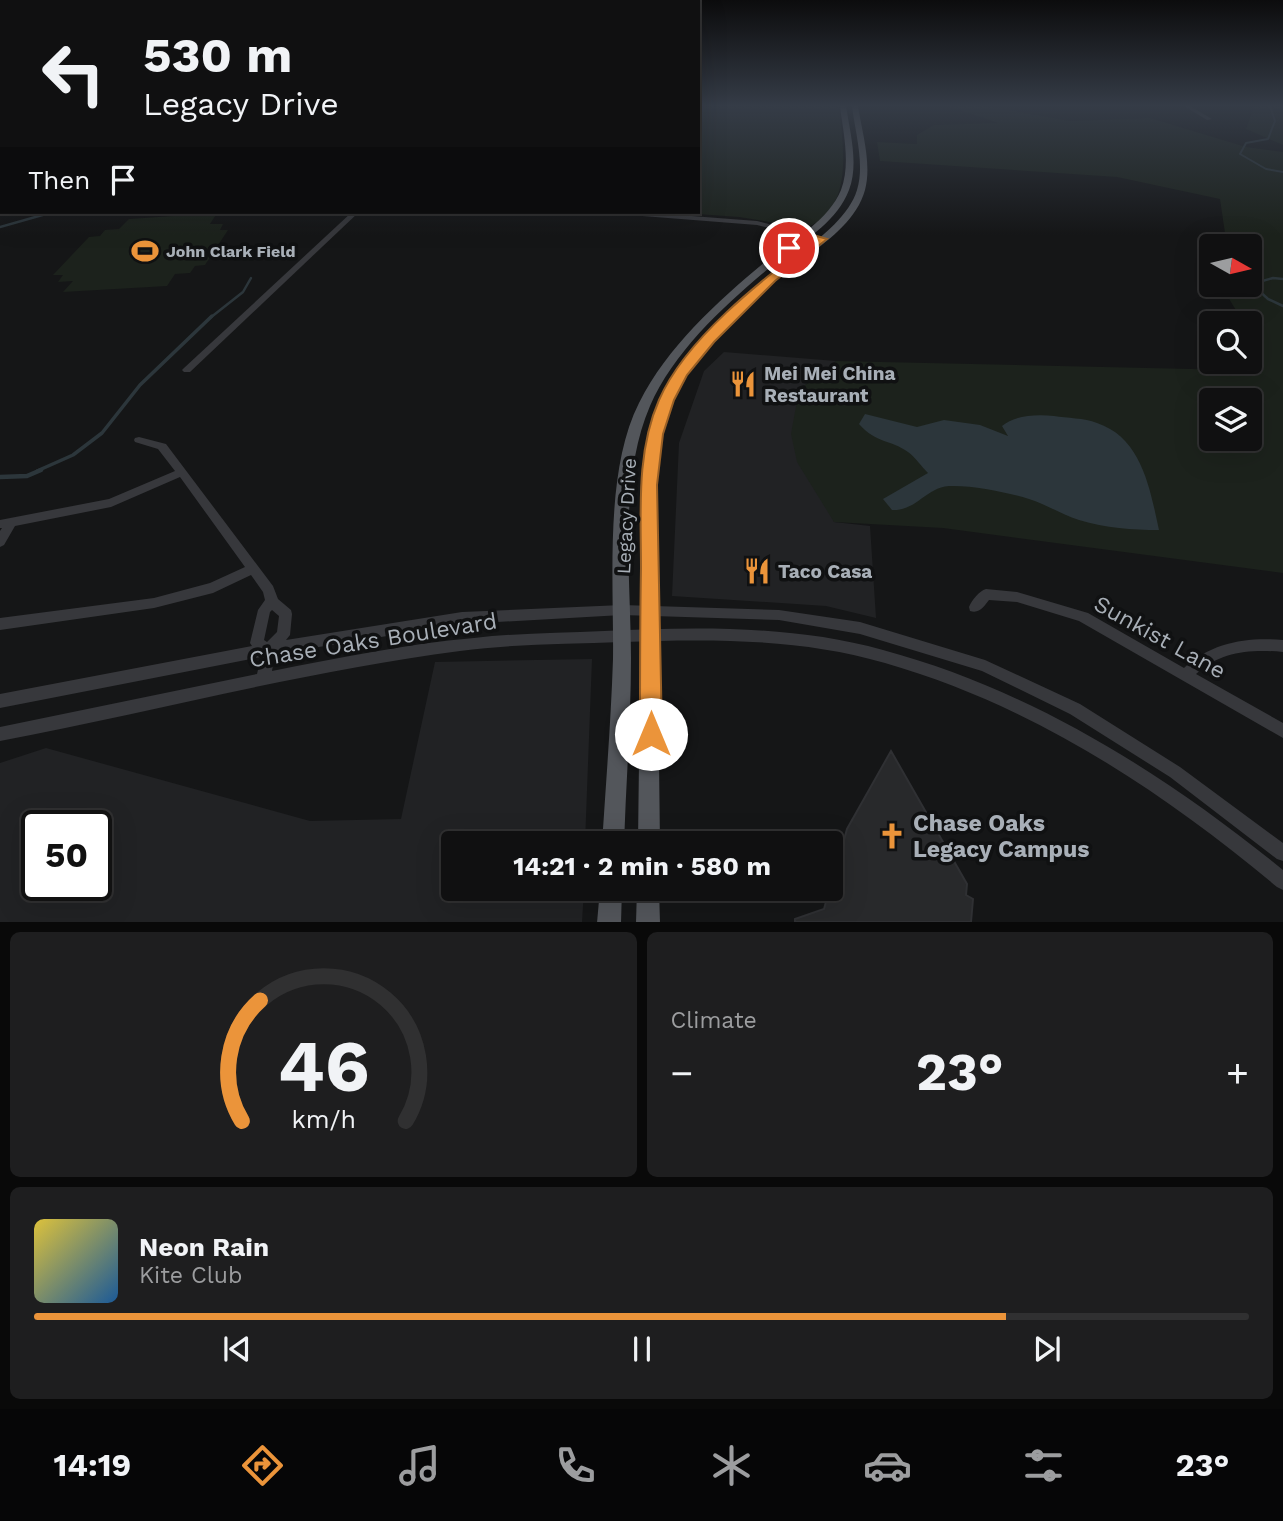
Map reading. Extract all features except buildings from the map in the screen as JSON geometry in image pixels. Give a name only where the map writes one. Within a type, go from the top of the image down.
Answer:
[{"type":"main road","name":"Legacy Drive","points":[[614,831],[627,461],[644,405],[668,365],[705,324],[771,262],[827,218],[846,189],[846,149]]},
{"type":"main road","name":"Legacy Drive","points":[[649,831],[649,485],[656,434],[663,410],[681,374],[718,330],[771,279],[822,239],[845,216],[861,191],[859,149]]},
{"type":"main road","points":[[705,324],[718,330]]},
{"type":"main road","points":[[644,405],[663,410]]},
{"type":"main road","points":[[609,922],[610,901]]},
{"type":"main road","points":[[648,901],[648,922]]},
{"type":"street","points":[[187,370],[354,214]]},
{"type":"street","points":[[642,214],[757,223],[822,239]]},
{"type":"street","points":[[139,440],[162,446],[269,590],[272,602],[286,614],[283,635],[269,649],[263,680]]},
{"type":"street","points":[[0,542],[5,523],[111,503],[182,472]]},
{"type":"street","points":[[0,624],[154,603],[213,588],[253,569]]},
{"type":"street","name":"Sunkist Lane","points":[[975,607],[986,594],[1017,597],[1083,617],[1283,732]]},
{"type":"street","points":[[269,649],[257,643],[264,610],[272,602]]},
{"type":"street","name":"Chase Oaks Boulevard","points":[[0,701],[269,649],[473,617],[622,610],[779,615],[860,628],[985,666],[1075,709],[1175,772],[1283,853]]},
{"type":"street","points":[[857,650],[860,628]]},
{"type":"street","name":"Chase Oaks Boulevard","points":[[0,734],[263,680],[462,645],[651,634],[716,634],[779,639],[857,650],[914,665],[998,698],[1092,747],[1245,847],[1283,881]]},
{"type":"street","points":[[1186,675],[1197,662],[1215,651],[1267,644],[1283,646]]},
{"type":"street","points":[[1245,847],[1260,834]]},
{"type":"shaded area","points":[[700,149],[843,149],[839,191],[822,219],[806,228],[739,217],[697,214],[700,214]]},
{"type":"shaded area","points":[[878,149],[1261,149],[1283,152],[1283,573],[943,528],[834,522],[797,462],[791,434],[799,390],[836,361],[1199,369],[1199,374],[1262,374],[1262,311],[1236,311],[1229,298],[1262,298],[1262,234],[1225,234],[1220,199],[1117,177],[880,161]]},
{"type":"shaded area","name":"John Clark Field","points":[[216,214],[210,224],[223,224],[220,230],[228,230],[205,265],[195,266],[190,273],[175,274],[167,286],[63,292],[73,281],[58,282],[63,275],[53,275],[89,237],[100,236],[105,230],[119,229],[129,219]]},
{"type":"shaded area","points":[[724,352],[836,361],[799,390],[834,522],[870,526],[876,618],[826,606],[672,596],[679,443],[704,371]]},
{"type":"shaded area","points":[[865,414],[917,427],[944,420],[980,425],[1008,436],[1002,426],[1026,416],[1054,416],[1097,423],[1112,430],[1134,453],[1147,482],[1159,530],[1089,523],[1029,499],[968,487],[941,488],[908,507],[892,510],[883,499],[928,473],[908,452],[878,438],[859,424]]},
{"type":"shaded area","points":[[592,659],[585,831],[441,831],[441,901],[583,901],[582,922],[0,922],[0,763],[46,748],[310,821],[401,819],[435,662]]},
{"type":"waterway","points":[[1243,149],[1240,154],[1266,169],[1283,172]]},
{"type":"waterway","points":[[0,227],[46,214]]},
{"type":"waterway","points":[[210,318],[243,292],[251,278]]},
{"type":"waterway","points":[[1283,279],[1273,278],[1252,284],[1268,299],[1283,306]]},
{"type":"waterway","points":[[37,471],[73,455],[102,433],[140,385],[212,316]]},
{"type":"waterway","points":[[0,477],[27,476],[41,470]]},
{"type":"place","name":"John Clark Field","points":[[145,251]]},
{"type":"place","name":"Mei Mei China Restaurant","points":[[743,384]]},
{"type":"place","name":"Taco Casa","points":[[757,571]]},
{"type":"place","name":"Chase Oaks Legacy Campus","points":[[892,836]]},
{"type":"route","points":[[651,734],[649,485],[656,434],[666,400],[681,374],[709,340],[771,279],[822,239],[807,235],[789,248]]}]
